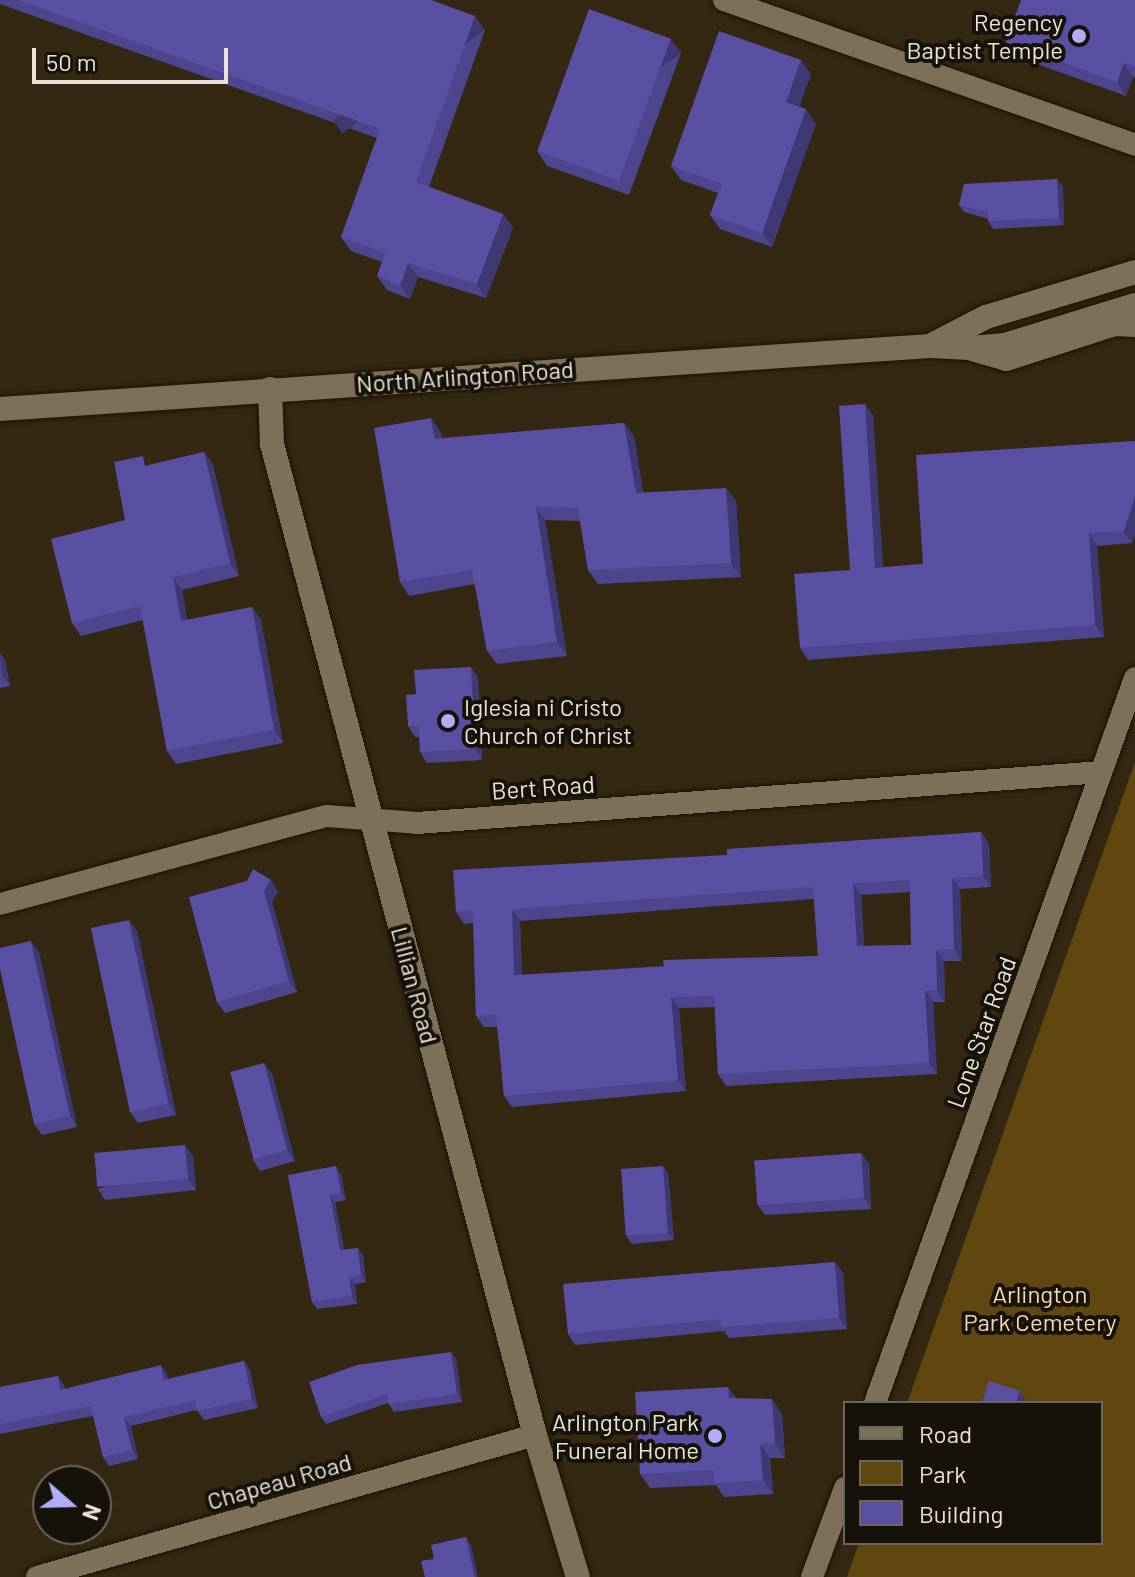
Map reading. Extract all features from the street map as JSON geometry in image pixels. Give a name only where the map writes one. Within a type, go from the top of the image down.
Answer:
[{"type":"street","points":[[724,0],[1135,145]]},
{"type":"street","name":"North Arlington Road","points":[[930,346],[986,317],[1135,272]]},
{"type":"street","name":"North Arlington Road","points":[[0,409],[930,346],[970,348],[1005,345],[1135,305]]},
{"type":"street","points":[[970,348],[1006,359],[1115,324],[1135,325]]},
{"type":"street","name":"Lillian Road","points":[[270,389],[272,444],[535,1435],[578,1577]]},
{"type":"street","name":"Lone Star Road","points":[[876,1401],[1135,678]]},
{"type":"street","name":"Bert Road","points":[[0,904],[327,816],[417,823],[1101,772]]},
{"type":"street","name":"Chapeau Road","points":[[37,1577],[535,1435]]},
{"type":"street","points":[[812,1577],[843,1493]]},
{"type":"green space","name":"Arlington Park Cemetery","points":[[1135,762],[1135,1577],[847,1577],[858,1545],[1103,1545],[1103,1401],[908,1401]]},
{"type":"building","points":[[18,0],[431,0],[475,16],[416,182],[503,214],[477,284],[408,263],[400,285],[377,276],[385,253],[341,237],[380,129]]},
{"type":"building","name":"Regency Baptist Temple","points":[[1021,0],[1135,0],[1135,67],[1124,63],[1117,82],[1006,42]]},
{"type":"building","points":[[589,9],[671,39],[619,181],[537,151]]},
{"type":"building","points":[[719,31],[801,60],[786,102],[806,109],[762,233],[710,215],[722,184],[671,166]]},
{"type":"building","points":[[1057,179],[1059,218],[988,221],[988,212],[959,205],[964,184]]},
{"type":"building","points":[[865,404],[875,568],[923,564],[916,455],[1135,441],[1135,496],[1124,531],[1089,533],[1095,625],[800,648],[794,574],[850,570],[839,406]]},
{"type":"building","points":[[431,418],[435,439],[624,423],[636,493],[726,488],[731,563],[588,570],[578,508],[536,507],[557,642],[487,651],[472,570],[400,582],[374,428]]},
{"type":"building","points":[[204,452],[230,563],[173,577],[181,621],[252,607],[274,730],[167,751],[140,606],[72,623],[51,539],[125,520],[114,462],[143,456],[145,466]]},
{"type":"building","name":"Iglesia ni Cristo Church of Christ","points":[[471,667],[475,749],[420,752],[419,726],[408,726],[406,695],[416,694],[414,670]]},
{"type":"building","points":[[981,832],[983,876],[952,878],[954,949],[936,950],[937,990],[925,991],[929,1063],[718,1074],[714,996],[671,997],[678,1080],[504,1096],[496,1015],[476,1016],[473,911],[456,912],[453,870],[727,855],[727,849]],"holes":[[[910,880],[911,945],[857,946],[853,883]],[[813,887],[818,956],[663,960],[664,967],[514,975],[512,909]]]},
{"type":"building","points":[[253,869],[271,880],[264,891],[289,981],[217,1002],[189,897],[247,881]]},
{"type":"building","points":[[129,920],[168,1104],[130,1112],[91,928]]},
{"type":"building","points":[[31,941],[70,1116],[34,1124],[0,969],[0,948]]},
{"type":"building","points":[[264,1063],[287,1150],[253,1159],[230,1072]]},
{"type":"building","points":[[185,1145],[188,1179],[97,1187],[94,1153]]},
{"type":"building","points":[[861,1153],[864,1198],[757,1205],[754,1160]]},
{"type":"building","points":[[336,1166],[341,1193],[330,1195],[340,1250],[358,1248],[361,1275],[349,1277],[352,1296],[312,1302],[288,1175]]},
{"type":"building","points":[[663,1166],[668,1233],[626,1236],[621,1169]]},
{"type":"building","points":[[835,1262],[839,1318],[721,1327],[721,1319],[568,1334],[563,1284]]},
{"type":"building","points":[[451,1352],[457,1394],[388,1404],[387,1394],[321,1417],[309,1382],[357,1365]]},
{"type":"building","points":[[244,1361],[252,1399],[197,1411],[195,1400],[124,1417],[132,1450],[103,1457],[91,1406],[0,1424],[0,1387],[58,1376],[60,1390],[161,1365],[164,1380]]},
{"type":"building","points":[[989,1381],[1020,1391],[1017,1401],[983,1401]]},
{"type":"building","name":"Arlington Park Funeral Home","points":[[728,1387],[729,1398],[772,1399],[775,1443],[760,1444],[763,1480],[714,1483],[714,1470],[640,1474],[635,1392]]},
{"type":"building","points":[[466,1537],[475,1577],[425,1577],[421,1561],[434,1559],[431,1545]]},
{"type":"place","name":"Regency Baptist Temple","points":[[1079,36]]},
{"type":"place","name":"Iglesia ni Cristo Church of Christ","points":[[448,721]]},
{"type":"place","name":"Arlington Park Funeral Home","points":[[715,1436]]}]
